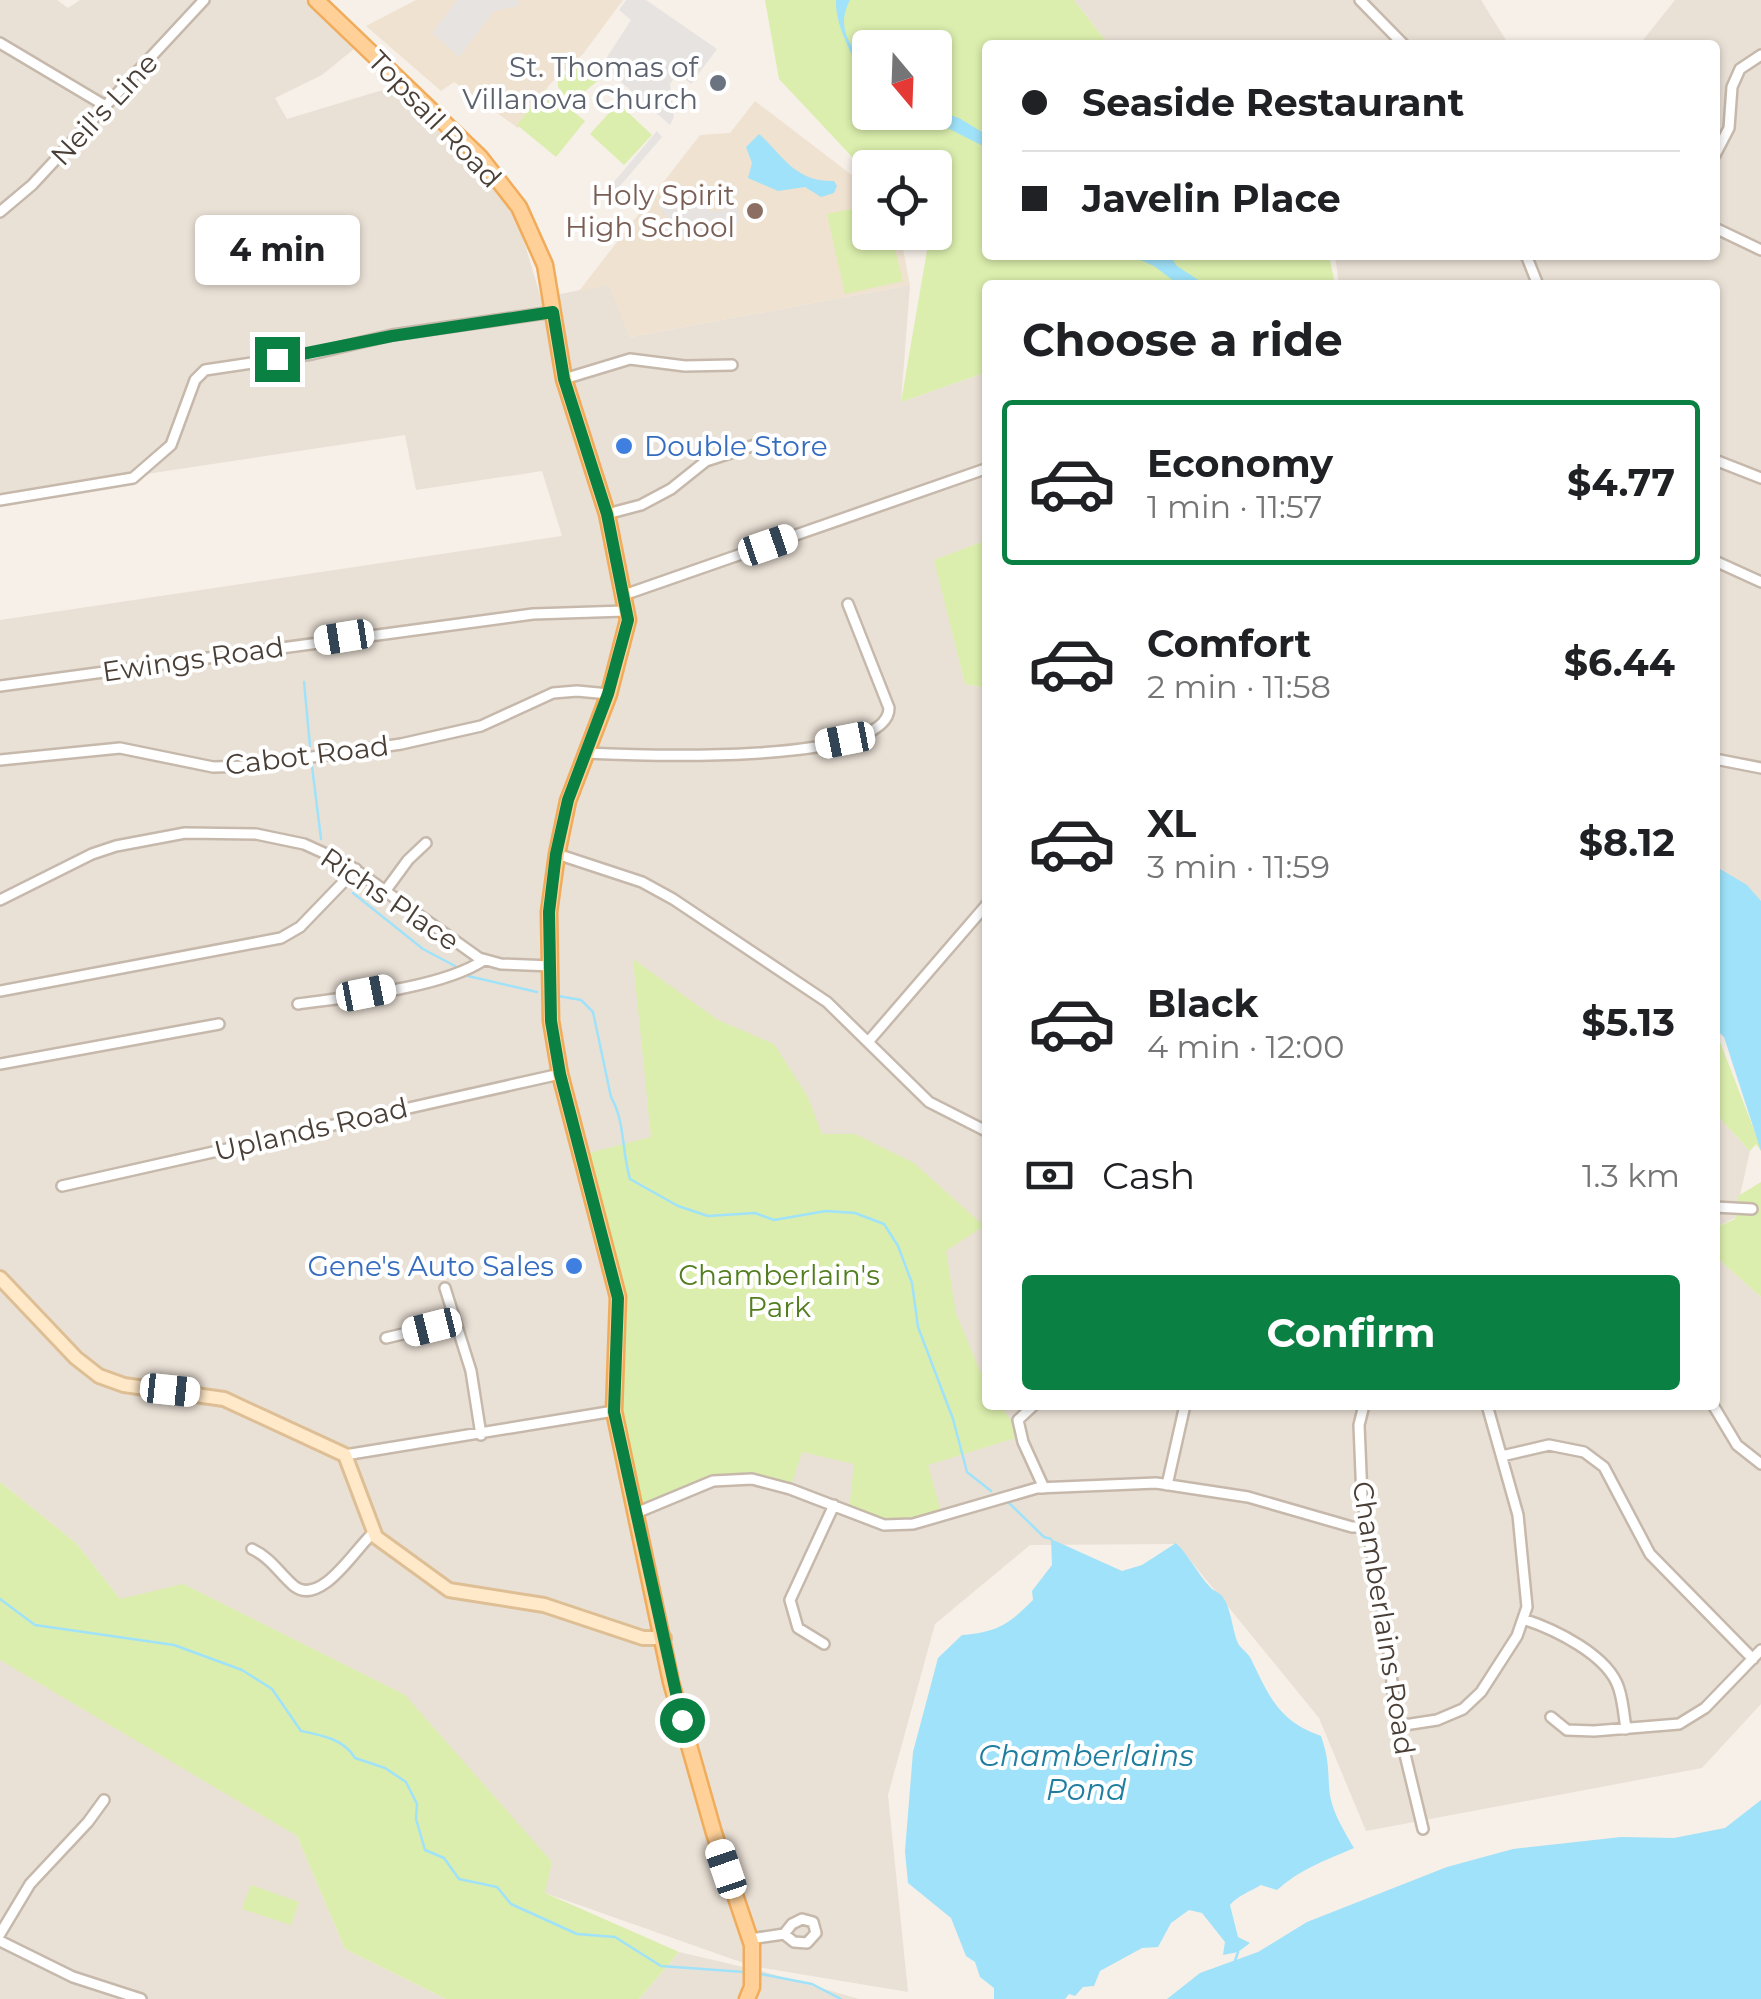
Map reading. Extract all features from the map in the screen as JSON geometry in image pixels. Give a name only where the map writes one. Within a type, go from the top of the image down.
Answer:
[{"type":"main road","name":"Topsail Road","points":[[316,0],[480,157],[518,208],[546,265],[564,379],[607,514],[628,620],[620,658],[568,800],[556,854],[549,912],[551,1021],[560,1074],[618,1298],[614,1412],[671,1682],[714,1834],[750,1939],[752,1987],[747,1999]]},
{"type":"street","name":"Neil's Line","points":[[0,212],[32,185],[204,0]]},
{"type":"street","points":[[1360,0],[1399,40]]},
{"type":"street","points":[[0,44],[104,105]]},
{"type":"street","points":[[1720,145],[1729,128],[1732,88],[1740,69],[1761,55]]},
{"type":"street","points":[[1720,230],[1761,250]]},
{"type":"street","points":[[0,500],[133,478],[171,444],[195,380],[206,370],[553,312]]},
{"type":"street","points":[[564,379],[630,359],[685,366],[732,365]]},
{"type":"street","points":[[607,514],[641,505],[671,490],[706,461],[755,445]]},
{"type":"street","points":[[1720,462],[1761,478]]},
{"type":"street","name":"Ewings Road","points":[[0,686],[623,604],[982,470]]},
{"type":"street","points":[[1720,563],[1761,582]]},
{"type":"street","points":[[584,753],[713,757],[813,746],[884,726],[889,708],[848,604]]},
{"type":"street","name":"Cabot Road","points":[[0,760],[120,748],[213,767],[251,766],[401,744],[481,726],[553,693],[608,694]]},
{"type":"street","points":[[1720,761],[1761,768]]},
{"type":"street","name":"Richs Place","points":[[0,900],[100,850],[186,833],[242,833],[315,847],[356,869],[484,960],[552,966]]},
{"type":"street","points":[[386,890],[426,842]]},
{"type":"street","points":[[556,854],[642,882],[673,899],[828,1002],[929,1102],[982,1129]]},
{"type":"street","points":[[0,991],[281,938],[300,927],[356,869]]},
{"type":"street","points":[[868,1042],[982,910]]},
{"type":"street","points":[[298,1004],[443,978],[484,960]]},
{"type":"street","points":[[0,1064],[220,1024]]},
{"type":"street","name":"Uplands Road","points":[[62,1186],[560,1074]]},
{"type":"street","points":[[1720,1207],[1752,1209]]},
{"type":"street","points":[[0,1278],[76,1358],[99,1376],[124,1385],[224,1399],[344,1455],[614,1412]]},
{"type":"street","points":[[446,1288],[453,1322],[471,1371],[482,1434]]},
{"type":"street","points":[[386,1338],[453,1322]]},
{"type":"street","points":[[1029,1410],[1018,1420],[1023,1442],[1044,1488]]},
{"type":"street","points":[[1167,1484],[1184,1410]]},
{"type":"street","name":"Chamberlains Road","points":[[1363,1410],[1360,1463],[1367,1527],[1398,1726],[1422,1829]]},
{"type":"street","points":[[1398,1726],[1437,1720],[1463,1709],[1481,1692],[1517,1636],[1527,1606],[1518,1515],[1489,1410]]},
{"type":"street","points":[[1716,1410],[1737,1446],[1761,1464]]},
{"type":"street","points":[[1502,1456],[1549,1445],[1584,1452],[1604,1466],[1650,1554],[1757,1654],[1705,1708],[1678,1724],[1567,1730],[1551,1717]]},
{"type":"street","points":[[344,1455],[373,1533],[457,1594],[544,1605],[644,1638],[664,1638]]},
{"type":"street","points":[[636,1513],[713,1481],[752,1479],[790,1489],[884,1526],[913,1524],[1044,1488],[1167,1484],[1248,1497],[1352,1527],[1367,1527]]},
{"type":"street","points":[[824,1644],[798,1628],[790,1600],[834,1505]]},
{"type":"street","points":[[252,1549],[271,1560],[297,1588],[312,1591],[324,1586],[373,1533]]},
{"type":"street","points":[[1523,1619],[1554,1629],[1610,1672],[1619,1687],[1626,1729]]},
{"type":"street","points":[[104,1800],[30,1884],[0,1938],[73,1977],[141,1999]]},
{"type":"street","points":[[750,1939],[784,1934]]},
{"type":"shaded area","points":[[0,0],[57,0],[68,8],[80,0],[305,0],[354,49],[322,75],[275,98],[287,119],[399,85],[478,161],[515,211],[541,298],[609,284],[630,337],[910,285],[901,402],[982,374],[982,542],[935,560],[965,684],[982,687],[982,1410],[1720,1410],[1720,1260],[1761,1297],[1761,1704],[1702,1768],[1366,1831],[1319,1718],[1177,1544],[1030,1545],[935,1624],[888,1795],[908,1992],[752,1966],[545,1893],[120,1599],[76,1543],[0,1482],[0,620],[562,536],[542,471],[416,490],[405,435],[0,496]]},
{"type":"shaded area","points":[[416,0],[623,0],[583,54],[550,84],[518,128],[454,82],[441,91],[366,26]]},
{"type":"shaded area","points":[[457,0],[518,0],[519,6],[494,11],[459,57],[432,33]]},
{"type":"shaded area","points":[[626,0],[646,0],[717,49],[691,84],[678,73],[670,84],[674,117],[670,125],[602,65],[631,20],[619,10]]},
{"type":"shaded area","points":[[1074,0],[1481,0],[1506,40],[1105,40]]},
{"type":"shaded area","points":[[1675,0],[1761,0],[1761,905],[1720,873],[1720,280],[1338,280],[1336,260],[1720,260],[1720,40],[1643,40]]},
{"type":"shaded area","name":"Holy Spirit High School","points":[[755,101],[852,175],[852,250],[903,250],[910,285],[630,337],[609,285],[579,291],[700,135],[730,133]]},
{"type":"shaded area","points":[[657,131],[662,137],[607,201],[602,196]]},
{"type":"shaded area","points":[[701,197],[712,212],[738,207],[740,223],[671,237],[665,234],[658,224],[669,221],[659,206]]},
{"type":"shaded area","points":[[1720,1118],[1750,1151],[1735,1218],[1720,1226]]},
{"type":"shaded area","points":[[0,1655],[297,1836],[345,1949],[446,1999],[0,1999]]},
{"type":"shaded area","points":[[679,1952],[765,1972],[859,1999],[639,1999]]},
{"type":"green space","points":[[765,0],[1074,0],[1105,40],[982,40],[982,260],[1330,260],[1334,280],[982,280],[982,374],[901,402],[927,250],[952,250],[952,150],[852,150],[852,157],[779,79]]},
{"type":"green space","points":[[583,59],[600,79],[573,101],[568,100],[558,81]]},
{"type":"green space","points":[[545,89],[585,121],[556,157],[517,125]]},
{"type":"green space","points":[[618,103],[652,135],[624,165],[590,134]]},
{"type":"green space","points":[[852,209],[852,250],[895,250],[903,281],[845,294],[827,214]]},
{"type":"green space","points":[[982,542],[982,687],[965,684],[934,560]]},
{"type":"green space","name":"Chamberlain's Park","points":[[633,959],[718,1020],[774,1044],[808,1097],[822,1134],[855,1134],[914,1163],[982,1224],[946,1251],[956,1313],[982,1376],[982,1410],[1004,1410],[1022,1436],[928,1465],[942,1515],[884,1525],[849,1511],[854,1464],[802,1452],[790,1489],[745,1481],[710,1484],[636,1513],[614,1411],[618,1297],[581,1155],[651,1137]]},
{"type":"green space","points":[[1720,1042],[1761,1148],[1756,1144],[1750,1151],[1720,1118]]},
{"type":"green space","points":[[1761,1182],[1761,1297],[1720,1260],[1720,1226],[1735,1219],[1738,1196]]},
{"type":"green space","points":[[0,1482],[76,1543],[120,1599],[183,1584],[405,1695],[552,1862],[545,1893],[679,1952],[639,1999],[446,1999],[345,1949],[297,1836],[0,1660]]},
{"type":"green space","points":[[251,1885],[299,1902],[291,1925],[242,1909]]},
{"type":"water","points":[[836,0],[850,0],[844,26],[852,57],[839,22]]},
{"type":"water","points":[[952,116],[982,132],[982,145],[952,130]]},
{"type":"water","points":[[759,134],[799,172],[834,181],[834,193],[821,197],[805,187],[778,191],[748,178],[752,163],[746,147]]},
{"type":"water","points":[[1140,260],[1173,260],[1198,280],[1172,280]]},
{"type":"water","points":[[1720,869],[1747,885],[1761,901],[1761,1151],[1720,1033]]},
{"type":"water","name":"Chamberlains Pond","points":[[1051,1539],[1122,1571],[1142,1565],[1176,1543],[1205,1582],[1225,1601],[1238,1644],[1277,1706],[1294,1723],[1321,1736],[1332,1803],[1354,1848],[1304,1871],[1277,1890],[1261,1885],[1233,1902],[1230,1905],[1238,1937],[1250,1943],[1238,1952],[1223,1955],[1225,1942],[1202,1913],[1189,1910],[1171,1923],[1158,1947],[1142,1948],[1100,1971],[1094,1986],[1083,1987],[1075,1996],[994,1999],[994,1988],[980,1977],[975,1962],[966,1956],[951,1918],[908,1883],[905,1851],[913,1752],[938,1658],[962,1635],[1001,1626],[1033,1600],[1032,1591],[1052,1565]]},
{"type":"water","points":[[1761,1800],[1761,1999],[1167,1999],[1200,1973],[1258,1952],[1307,1922],[1447,1867],[1513,1849],[1621,1837],[1674,1838],[1725,1828]]},
{"type":"waterway","points":[[304,682],[310,746]]},
{"type":"waterway","points":[[312,766],[321,839]]},
{"type":"waterway","points":[[353,893],[423,949],[455,966]]},
{"type":"waterway","points":[[468,976],[537,992]]},
{"type":"waterway","points":[[558,996],[581,1000],[593,1012],[630,1179],[678,1206],[708,1216],[755,1213],[774,1220],[826,1211],[855,1213],[884,1224],[898,1246],[912,1283],[918,1327],[953,1419],[967,1472],[991,1491]]},
{"type":"waterway","points":[[1007,1501],[1044,1537],[1051,1539]]},
{"type":"waterway","points":[[0,1599],[35,1625],[174,1645],[242,1670],[272,1689],[301,1731],[338,1742],[355,1758],[385,1768],[406,1782],[417,1804],[416,1819],[425,1850],[444,1858],[459,1879],[497,1887],[511,1904],[577,1934],[615,1937],[661,1966],[744,1972]]},
{"type":"waterway","points":[[1235,1961],[1238,1952]]},
{"type":"waterway","points":[[761,1974],[812,1984],[841,1999]]},
{"type":"place","name":"St. Thomas of Villanova Church","points":[[718,83]]},
{"type":"place","name":"Holy Spirit High School","points":[[755,211]]},
{"type":"place","name":"Double Store","points":[[624,446]]},
{"type":"place","name":"Gene's Auto Sales","points":[[574,1266]]},
{"type":"route","points":[[277,359],[392,336],[553,312],[564,379],[607,514],[628,620],[608,694],[568,800],[556,854],[549,912],[551,1021],[560,1074],[618,1298],[614,1412],[682,1720]]}]
